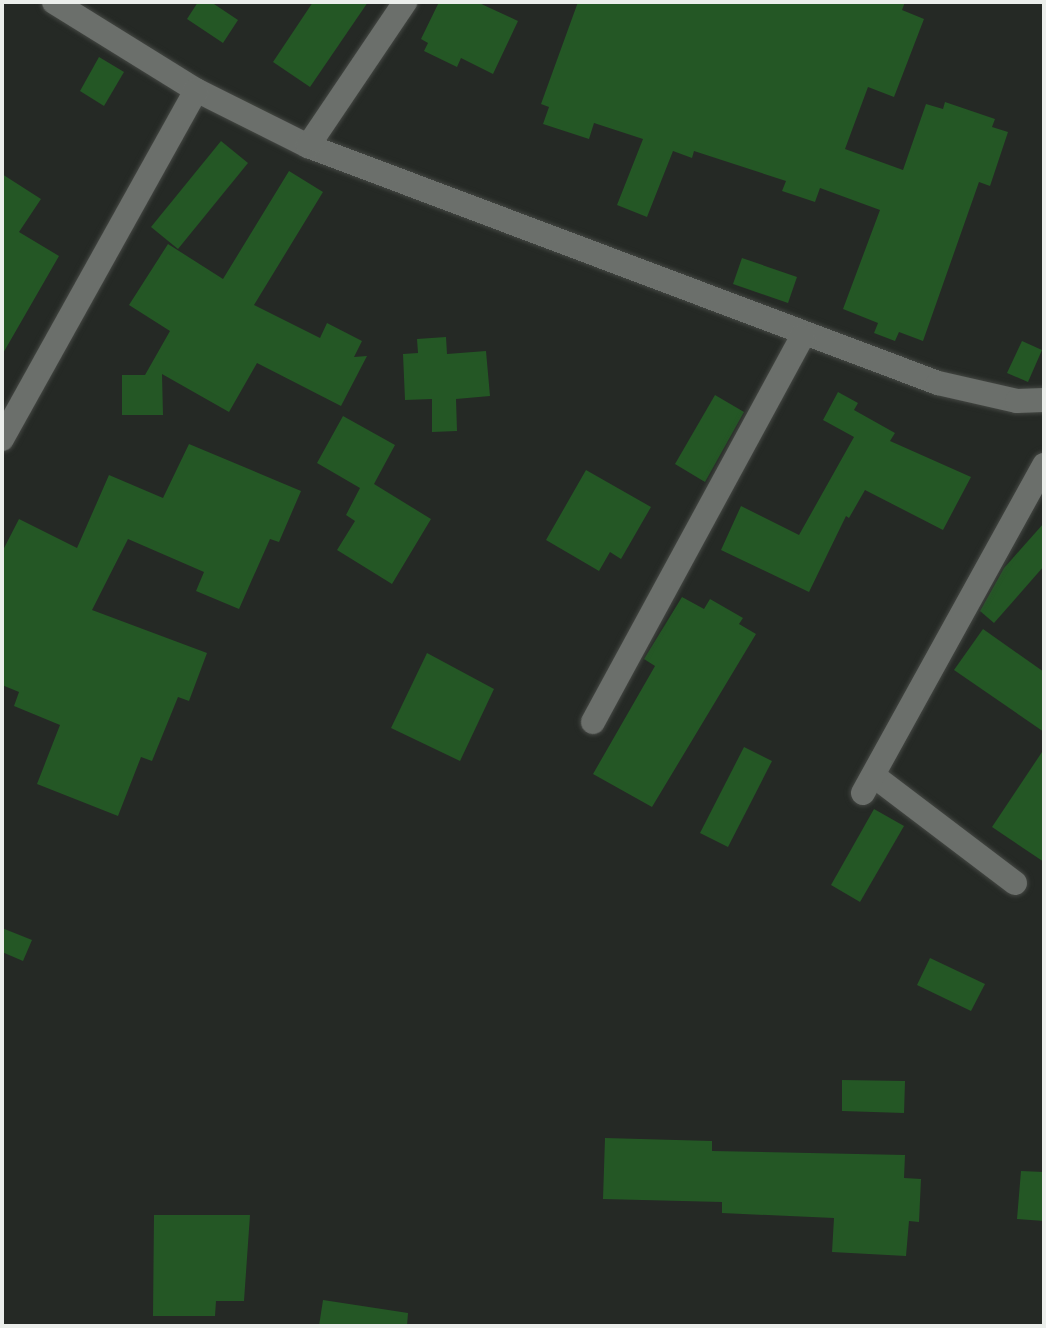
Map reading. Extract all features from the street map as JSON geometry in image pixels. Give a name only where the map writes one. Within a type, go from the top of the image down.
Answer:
[{"type":"street","points":[[54,2],[196,90],[308,146],[803,336],[938,383],[1017,401],[1044,400]]},
{"type":"street","points":[[308,146],[405,2]]},
{"type":"street","points":[[2,439],[196,90]]},
{"type":"street","points":[[593,722],[803,336]]},
{"type":"street","points":[[1015,883],[868,785],[1044,465]]},
{"type":"building","points":[[198,2],[211,2],[238,20],[223,43],[187,19]]},
{"type":"building","points":[[313,2],[368,2],[310,87],[273,62]]},
{"type":"building","points":[[439,2],[477,2],[518,21],[493,74],[461,58],[457,67],[424,51],[428,43],[421,39]]},
{"type":"building","points":[[578,2],[905,2],[902,10],[924,19],[894,97],[868,87],[845,149],[903,170],[926,104],[943,109],[945,102],[995,119],[992,127],[1008,132],[990,186],[979,182],[923,341],[899,332],[895,341],[874,333],[878,323],[843,309],[880,210],[820,188],[815,202],[782,191],[786,181],[694,151],[692,158],[673,151],[647,217],[617,205],[643,139],[594,123],[589,139],[543,124],[549,107],[541,104]]},
{"type":"building","points":[[99,57],[124,72],[104,106],[80,91]]},
{"type":"building","points":[[221,141],[248,163],[178,249],[151,227]]},
{"type":"building","points":[[289,171],[323,192],[254,305],[320,338],[327,323],[362,341],[354,357],[367,356],[341,406],[257,363],[229,412],[162,374],[163,415],[122,415],[122,375],[145,375],[170,331],[129,305],[168,244],[223,279]]},
{"type":"building","points":[[2,174],[41,199],[19,232],[59,256],[2,355]]},
{"type":"building","points":[[742,258],[797,277],[788,303],[733,284]]},
{"type":"building","points":[[446,337],[447,354],[486,351],[490,396],[456,399],[457,431],[432,432],[432,399],[405,400],[403,354],[418,353],[417,339]]},
{"type":"building","points":[[1022,341],[1042,350],[1028,382],[1007,373]]},
{"type":"building","points":[[838,392],[858,403],[854,410],[895,433],[890,441],[971,477],[943,530],[865,490],[849,518],[846,516],[809,592],[721,550],[741,506],[799,535],[854,437],[823,420]]},
{"type":"building","points":[[715,395],[744,412],[705,482],[675,464]]},
{"type":"building","points":[[343,416],[395,445],[374,484],[431,519],[392,584],[337,550],[355,521],[346,515],[360,488],[317,463]]},
{"type":"building","points":[[189,444],[301,491],[279,542],[270,539],[239,609],[196,591],[204,572],[128,539],[92,610],[207,653],[189,701],[178,697],[152,761],[141,757],[118,816],[37,784],[60,725],[14,706],[19,692],[2,685],[2,552],[19,519],[77,548],[109,475],[163,498]]},
{"type":"building","points":[[586,470],[651,507],[621,559],[610,552],[599,571],[546,540]]},
{"type":"building","points":[[1044,523],[1044,566],[994,623],[980,611],[1004,568]]},
{"type":"building","points":[[682,597],[704,609],[710,599],[743,618],[739,624],[756,634],[652,807],[593,774],[655,666],[644,659]]},
{"type":"building","points":[[983,629],[1044,672],[1044,732],[954,670]]},
{"type":"building","points":[[427,653],[494,689],[460,761],[391,728]]},
{"type":"building","points":[[744,747],[772,761],[728,847],[700,833]]},
{"type":"building","points":[[1044,749],[1044,862],[992,827]]},
{"type":"building","points":[[874,809],[904,826],[860,902],[831,885]]},
{"type":"building","points":[[2,928],[32,940],[23,961],[2,952]]},
{"type":"building","points":[[930,958],[985,984],[971,1011],[917,985]]},
{"type":"building","points":[[842,1080],[905,1081],[904,1113],[842,1111]]},
{"type":"building","points":[[605,1138],[712,1141],[712,1151],[905,1155],[904,1178],[921,1179],[919,1222],[909,1221],[906,1256],[832,1252],[834,1218],[722,1213],[722,1202],[603,1199]]},
{"type":"building","points":[[1021,1171],[1044,1172],[1044,1221],[1017,1219]]},
{"type":"building","points":[[154,1215],[250,1215],[244,1301],[216,1301],[215,1316],[153,1316]]},
{"type":"building","points":[[323,1300],[408,1313],[407,1326],[319,1326]]}]
